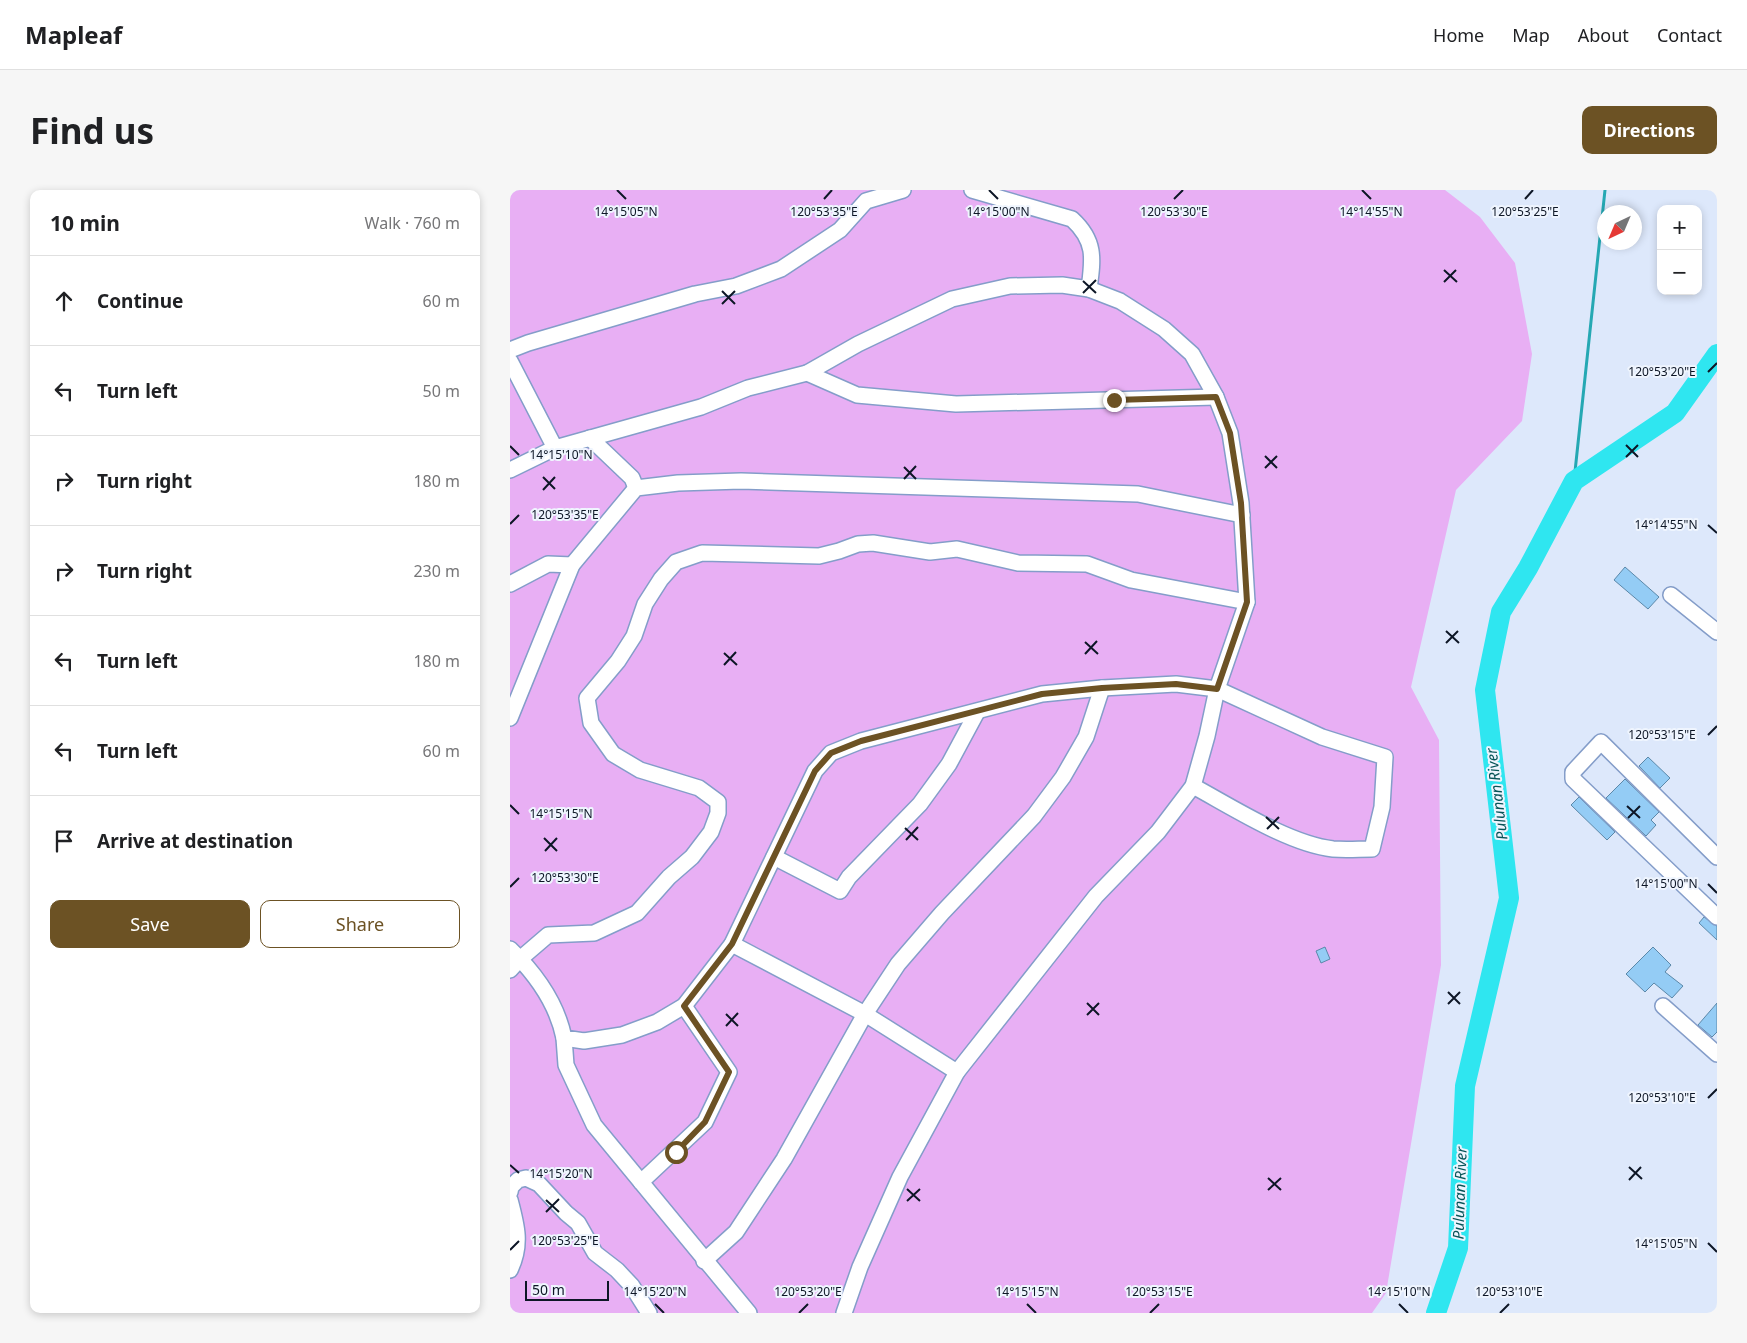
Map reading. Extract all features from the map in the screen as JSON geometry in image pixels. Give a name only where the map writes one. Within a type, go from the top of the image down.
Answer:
[{"type":"street","points":[[510,350],[695,294],[736,286],[781,269],[840,230],[866,201],[903,190]]},
{"type":"street","points":[[972,190],[1072,219],[1084,230],[1092,249],[1093,261],[1089,289]]},
{"type":"street","points":[[510,470],[555,448],[701,406],[748,388],[808,374],[858,344],[952,299],[1010,286],[1062,285],[1089,289],[1120,301],[1164,329],[1192,354],[1216,397],[1230,433],[1242,515],[1247,602],[1217,689],[1193,786],[1158,832],[1090,903],[957,1072],[900,1177],[860,1268],[844,1313]]},
{"type":"street","points":[[510,361],[555,448]]},
{"type":"street","points":[[808,374],[857,395],[956,404],[1216,397]]},
{"type":"street","points":[[590,438],[632,478],[636,488]]},
{"type":"street","points":[[510,718],[572,565],[636,488],[678,483],[741,481],[1138,494],[1242,515]]},
{"type":"street","points":[[749,1313],[594,1125],[566,1065],[564,1038],[554,1006],[513,959],[548,935],[594,933],[637,914],[670,877],[692,857],[711,832],[718,813],[718,802],[699,788],[640,770],[613,754],[592,722],[587,698],[618,661],[634,636],[645,604],[661,579],[676,562],[702,553],[819,556],[858,544],[873,543],[930,552],[957,549],[1018,563],[1087,564],[1131,580],[1247,602]]},
{"type":"street","points":[[510,584],[548,564],[572,565]]},
{"type":"street","points":[[1671,595],[1717,632]]},
{"type":"street","points":[[564,1038],[584,1041],[622,1036],[657,1022],[684,1006],[732,944],[815,771],[831,753],[861,741],[1042,694],[1102,688],[1176,684],[1217,689],[1322,737],[1385,757],[1382,807],[1372,849],[1332,849],[1299,840],[1193,786]]},
{"type":"street","points":[[704,1260],[736,1232],[778,1167],[865,1014],[898,964],[942,913],[1034,816],[1063,777],[1086,737],[1102,688]]},
{"type":"street","points":[[774,857],[840,891],[849,877],[920,804],[949,764],[977,712]]},
{"type":"street","points":[[1717,857],[1601,742],[1573,772],[1573,779],[1717,917]]},
{"type":"street","points":[[732,944],[865,1014],[957,1072]]},
{"type":"street","points":[[642,1182],[705,1122],[729,1072],[684,1006]]},
{"type":"street","points":[[1662,1006],[1717,1054]]},
{"type":"street","points":[[510,1192],[511,1186],[518,1180],[526,1178],[539,1184],[578,1223],[595,1253],[627,1280],[649,1313]]},
{"type":"street","points":[[510,1200],[518,1228],[519,1243],[510,1270]]},
{"type":"shaded area","points":[[510,190],[1445,190],[1480,217],[1515,263],[1532,354],[1522,421],[1456,490],[1411,687],[1439,740],[1441,965],[1386,1293],[1372,1313],[510,1313]]},
{"type":"building","points":[[1625,567],[1659,597],[1648,609],[1614,580]]},
{"type":"building","points":[[1648,757],[1670,778],[1660,788],[1639,766]]},
{"type":"building","points":[[1625,779],[1659,812],[1651,820],[1656,825],[1646,836],[1606,798]]},
{"type":"building","points":[[1579,797],[1615,832],[1607,840],[1571,805]]},
{"type":"building","points":[[1704,917],[1717,926],[1717,940],[1699,923]]},
{"type":"building","points":[[1325,947],[1330,959],[1321,963],[1316,951]]},
{"type":"building","points":[[1653,947],[1671,965],[1665,972],[1683,986],[1672,998],[1654,983],[1645,992],[1626,974]]},
{"type":"building","points":[[1717,1003],[1717,1032],[1712,1037],[1698,1025]]},
{"type":"waterway","points":[[1574,481],[1605,190]]},
{"type":"waterway","name":"Pulunan River","points":[[1436,1313],[1458,1248],[1465,1086],[1509,898],[1485,690],[1501,612],[1528,568],[1574,481],[1675,413],[1717,354]]},
{"type":"route","points":[[676,1152],[705,1122],[729,1072],[684,1006],[732,944],[815,771],[831,753],[861,741],[1042,694],[1102,688],[1176,684],[1217,689],[1247,602],[1241,503],[1230,433],[1216,397],[1114,400]]}]
